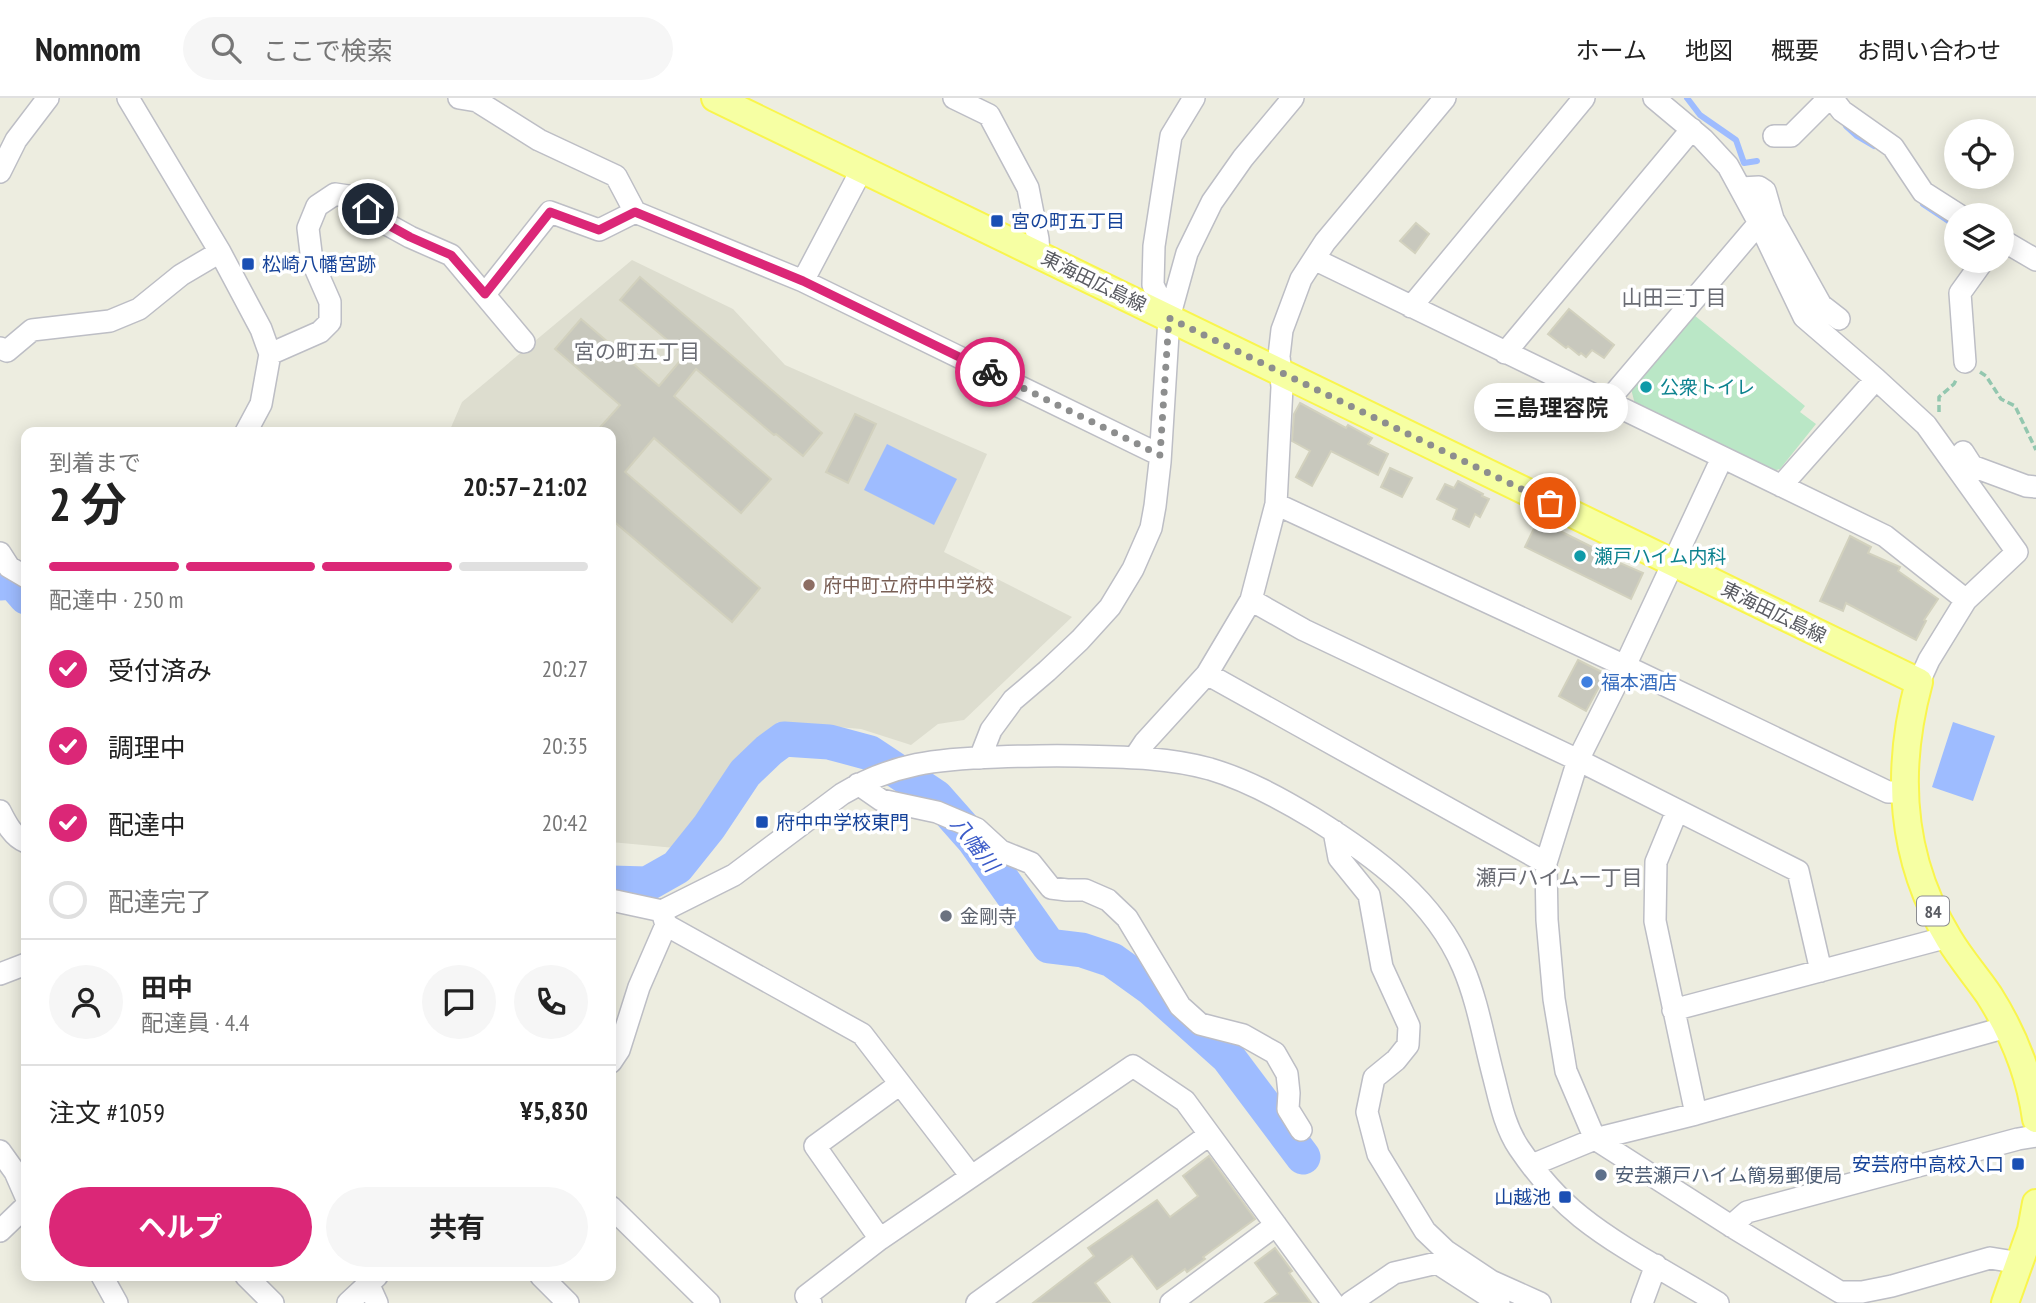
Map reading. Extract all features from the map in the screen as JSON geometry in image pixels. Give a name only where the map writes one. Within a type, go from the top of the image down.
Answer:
[{"type":"main road","name":"東海田広島線","points":[[731,102],[862,169],[1919,682]]},
{"type":"main road","name":"84","points":[[1919,682],[1905,747],[1906,813],[1911,846],[1933,909],[1948,937],[2007,1027],[2028,1078],[2036,1119]]},
{"type":"main road","points":[[2005,1303],[2021,1263],[2036,1203]]},
{"type":"street","points":[[0,172],[16,140],[48,98]]},
{"type":"street","points":[[128,98],[220,252],[261,329],[270,354],[261,404],[249,427]]},
{"type":"street","points":[[459,98],[477,101],[539,140],[616,176],[635,212],[803,281],[1160,455]]},
{"type":"street","points":[[954,98],[989,115],[1028,188],[1039,254]]},
{"type":"street","points":[[1169,318],[1153,285],[1154,246],[1171,136],[1194,98]]},
{"type":"street","points":[[980,758],[991,730],[1013,700],[1072,648],[1110,607],[1133,569],[1151,528],[1160,455],[1169,318],[1187,253],[1212,202],[1243,158],[1293,98]]},
{"type":"street","points":[[1135,757],[1145,742],[1206,674],[1251,600],[1276,504],[1281,372],[1279,356],[1282,330],[1301,279],[1325,242],[1445,98]]},
{"type":"street","points":[[1411,307],[1584,98]]},
{"type":"street","points":[[1654,98],[1716,152],[1741,187],[1804,317],[1926,425],[2017,552],[1966,600],[1929,660],[1919,682]]},
{"type":"street","points":[[1774,136],[1791,136],[1826,102],[1893,147],[1923,192],[1944,205]]},
{"type":"street","points":[[1506,353],[1692,130]]},
{"type":"street","points":[[803,281],[862,169]]},
{"type":"street","points":[[1741,187],[1759,187],[1765,191],[1773,219],[1821,305],[1839,319]]},
{"type":"street","points":[[270,354],[320,332],[330,322],[330,302],[312,261],[308,228],[317,206],[335,194],[355,197],[381,221],[451,255],[524,342]]},
{"type":"street","points":[[485,294],[550,212],[599,230],[635,212]]},
{"type":"street","points":[[1607,402],[1759,223]]},
{"type":"street","points":[[2014,247],[2036,260]]},
{"type":"street","points":[[0,348],[7,351],[32,330],[110,321],[139,309],[181,275],[220,252]]},
{"type":"street","points":[[1314,259],[1885,536],[1966,600]]},
{"type":"street","points":[[1965,362],[1960,293],[1974,273]]},
{"type":"street","points":[[1782,486],[1876,379]]},
{"type":"street","points":[[1963,452],[1972,466],[2025,486],[2036,487]]},
{"type":"street","points":[[1722,458],[1578,760],[1546,863],[1547,920],[1554,999],[1566,1072],[1595,1139],[1840,1292],[1862,1292],[1892,1286],[1990,1258],[2021,1263]]},
{"type":"street","points":[[1276,504],[1888,792],[1905,792]]},
{"type":"street","points":[[0,553],[9,567],[21,575]]},
{"type":"street","points":[[1251,600],[1304,630],[1578,760],[1798,871],[1821,971]]},
{"type":"street","points":[[1206,674],[1546,863]]},
{"type":"street","points":[[616,1054],[664,918],[734,875],[858,784],[908,765],[943,759],[1135,757],[1186,764],[1248,782],[1334,831],[1404,883],[1427,908],[1447,936],[1463,966],[1508,1127],[1532,1165],[1546,1183],[1600,1231],[1718,1303]]},
{"type":"street","points":[[858,784],[881,800],[937,812],[976,829],[1001,851],[1031,863],[1051,888],[1085,890],[1108,900],[1127,918],[1180,1006],[1200,1024],[1243,1035],[1275,1053],[1287,1074],[1287,1108],[1301,1130]]},
{"type":"street","points":[[0,811],[8,826],[21,840]]},
{"type":"street","points":[[1678,811],[1656,862],[1656,921],[1696,1114]]},
{"type":"street","points":[[1334,831],[1339,858],[1369,895],[1382,967],[1409,1026],[1408,1045],[1396,1060],[1374,1078],[1367,1112],[1378,1154],[1425,1231],[1446,1251],[1491,1281],[1540,1303]]},
{"type":"street","points":[[616,902],[664,918],[862,1034],[971,1176]]},
{"type":"street","points":[[1673,1010],[1948,937]]},
{"type":"street","points":[[0,974],[21,966]]},
{"type":"street","points":[[1532,1165],[1595,1139],[1696,1114],[2007,1027]]},
{"type":"street","points":[[811,1303],[806,1297],[880,1239],[1133,1066],[1185,1101],[1333,1303]]},
{"type":"street","points":[[880,1239],[815,1146],[900,1084]]},
{"type":"street","points":[[984,1300],[1209,1135]]},
{"type":"street","points":[[1731,1226],[1747,1212],[2036,1136]]},
{"type":"street","points":[[0,1151],[21,1186]]},
{"type":"street","points":[[0,1231],[21,1211]]},
{"type":"street","points":[[616,1212],[709,1303]]},
{"type":"street","points":[[1171,1303],[1276,1225]]},
{"type":"street","points":[[1350,1303],[1394,1273],[1437,1263],[1499,1303]]},
{"type":"street","points":[[1642,1303],[1656,1265]]},
{"type":"street","points":[[105,1281],[117,1303]]},
{"type":"street","points":[[251,1281],[273,1303]]},
{"type":"street","points":[[348,1303],[371,1281]]},
{"type":"street","points":[[373,1281],[377,1303]]},
{"type":"street","points":[[546,1281],[568,1303]]},
{"type":"path","points":[[1937,416],[1940,397],[1954,384],[1965,362],[1986,376],[2001,399],[2015,406],[2036,450]]},
{"type":"shaded area","name":"府中町立府中中学校","points":[[632,260],[733,309],[785,365],[987,454],[944,552],[1072,617],[964,720],[938,724],[911,745],[861,729],[778,722],[723,779],[675,848],[616,842],[616,427],[451,427],[462,402]]},
{"type":"green space","points":[[1694,315],[1805,406],[1800,412],[1816,424],[1780,469],[1773,471],[1635,404],[1631,389]]},
{"type":"water","points":[[887,444],[957,479],[934,525],[864,490]]},
{"type":"water","points":[[1953,722],[1995,736],[1973,801],[1932,787]]},
{"type":"building","points":[[1416,223],[1429,234],[1415,253],[1400,241]]},
{"type":"building","points":[[640,277],[822,433],[803,456],[696,369],[674,396],[771,479],[741,513],[654,438],[625,472],[760,588],[732,622],[616,523],[616,427],[600,427],[620,405],[555,349],[581,319],[659,386],[685,355],[620,300]]},
{"type":"building","points":[[1569,309],[1614,345],[1604,358],[1592,350],[1586,357],[1581,353],[1579,355],[1548,334]]},
{"type":"building","points":[[1300,403],[1346,428],[1348,425],[1372,438],[1368,444],[1388,454],[1378,475],[1331,451],[1312,486],[1296,477],[1310,451],[1292,441],[1294,414]]},
{"type":"building","points":[[855,414],[876,424],[848,483],[826,472]]},
{"type":"building","points":[[1390,468],[1412,478],[1402,497],[1381,487]]},
{"type":"building","points":[[1458,481],[1489,499],[1480,517],[1475,514],[1469,527],[1453,519],[1457,509],[1437,499],[1445,484],[1454,488]]},
{"type":"building","points":[[1538,520],[1594,548],[1592,552],[1643,573],[1631,599],[1525,547]]},
{"type":"building","points":[[1850,536],[1871,547],[1868,553],[1900,567],[1898,571],[1938,599],[1924,620],[1926,621],[1916,640],[1846,603],[1843,611],[1820,601]]},
{"type":"building","points":[[1578,660],[1606,674],[1586,711],[1559,696]]},
{"type":"building","points":[[1209,1156],[1255,1219],[1187,1272],[1185,1269],[1157,1289],[1132,1256],[1095,1283],[1110,1303],[1033,1303],[1094,1256],[1088,1248],[1157,1200],[1170,1217],[1198,1196],[1183,1176]]},
{"type":"building","points":[[1275,1248],[1311,1303],[1265,1303],[1278,1294],[1255,1263]]},
{"type":"waterway","points":[[1687,98],[1700,115],[1736,140],[1744,163],[1757,161]]},
{"type":"waterway","points":[[1846,126],[1874,146]]},
{"type":"waterway","points":[[1923,204],[1944,218]]},
{"type":"waterway","name":"八幡川","points":[[0,583],[13,582],[21,591]]},
{"type":"waterway","name":"八幡川","points":[[616,883],[647,884],[677,867],[709,827],[745,773],[784,739],[829,742],[870,753],[936,797],[974,840],[1049,946],[1082,950],[1112,960],[1151,988],[1228,1057],[1303,1157]]},
{"type":"way so far","points":[[990,372],[1160,455],[1169,318],[1550,503]]},
{"type":"place","name":"宮の町五丁目","points":[[997,221]]},
{"type":"place","name":"松崎八幡宮跡","points":[[248,264]]},
{"type":"place","name":"公衆トイレ","points":[[1646,387]]},
{"type":"place","name":"三島理容院","points":[[1550,503]]},
{"type":"place","name":"瀬戸ハイム内科","points":[[1580,556]]},
{"type":"place","name":"府中町立府中中学校","points":[[809,585]]},
{"type":"place","name":"福本酒店","points":[[1587,682]]},
{"type":"place","name":"府中中学校東門","points":[[762,822]]},
{"type":"place","name":"金剛寺","points":[[946,916]]},
{"type":"place","name":"安芸府中高校入口","points":[[2018,1164]]},
{"type":"place","name":"安芸瀬戸ハイム簡易郵便局","points":[[1601,1175]]},
{"type":"place","name":"山越池","points":[[1565,1197]]},
{"type":"district","name":"山田三丁目","points":[[1674,297]]},
{"type":"district","name":"宮の町五丁目","points":[[637,351]]},
{"type":"district","name":"瀬戸ハイム一丁目","points":[[1559,877]]},
{"type":"route","points":[[368,209],[381,221],[451,255],[485,294],[550,212],[599,230],[635,212],[803,281],[990,372]]}]
